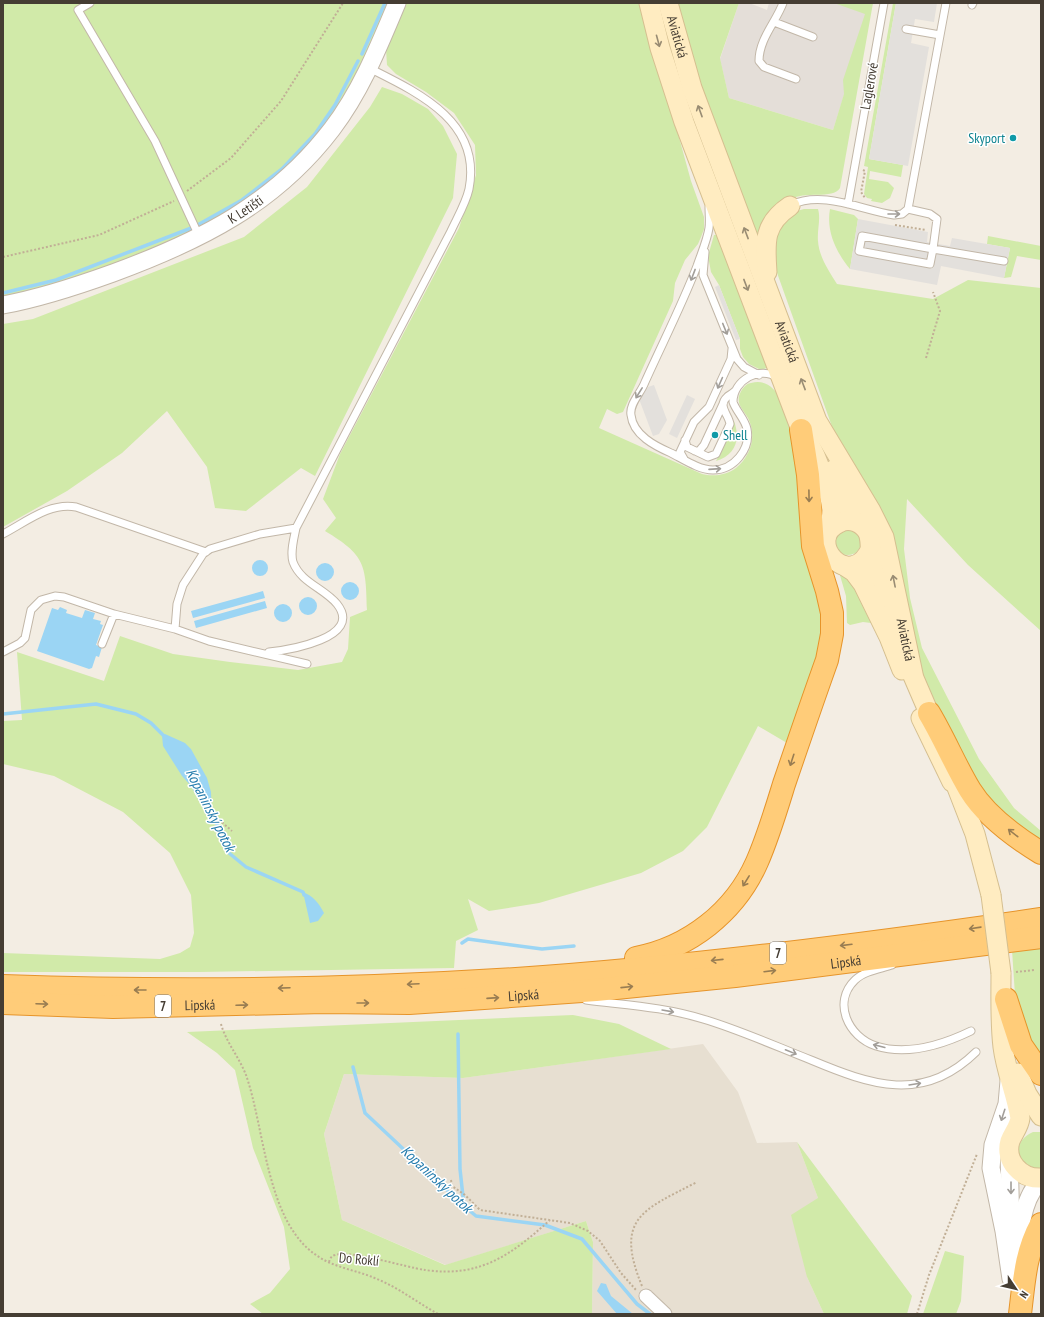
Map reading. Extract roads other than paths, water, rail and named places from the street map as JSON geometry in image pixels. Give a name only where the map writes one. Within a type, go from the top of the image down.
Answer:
[{"type":"highway","points":[[517,988],[543,969],[631,959],[658,952],[684,942],[709,925],[721,914],[740,891],[756,863],[831,647],[833,623],[827,591],[812,546],[808,475],[809,425]]},
{"type":"highway","points":[[805,723],[824,690],[838,651],[842,631],[841,594],[826,543]]},
{"type":"highway","points":[[929,713],[963,777],[979,802],[999,822],[1041,853]]},
{"type":"highway","name":"Lipská","points":[[3,1002],[113,1007],[324,1002],[410,1003],[741,957],[1041,919]]},
{"type":"highway","name":"Lipská","points":[[3,986],[112,990],[517,988],[720,977],[936,951],[1041,936]]},
{"type":"highway","points":[[1014,940],[1041,940]]},
{"type":"highway","points":[[1006,1000],[1021,1045],[1041,1074]]},
{"type":"highway","points":[[1020,1314],[1026,1264],[1032,1244],[1041,1224]]},
{"type":"main road","name":"Aviatická","points":[[649,3],[673,90],[784,384],[809,425],[871,511],[884,536],[913,674]]},
{"type":"main road","name":"Aviatická","points":[[668,3],[692,88],[770,296],[809,425],[809,441],[831,503],[831,521],[826,543]]},
{"type":"main road","points":[[770,296],[766,239],[777,217],[790,206]]},
{"type":"main road","points":[[809,425],[820,437],[844,498],[854,515],[870,536],[870,555],[872,567],[903,655],[913,674],[929,713],[936,738],[975,834],[991,895],[1007,972],[1006,1000],[1009,1040],[1016,1069],[1027,1094],[1041,1116]]},
{"type":"main road","points":[[864,527],[853,521],[839,522],[829,531],[826,543],[834,561],[843,565],[856,565],[864,560],[871,548]]},
{"type":"main road","name":"Aviatická","points":[[843,565],[854,572],[863,584],[892,643],[924,726],[959,795]]},
{"type":"main road","points":[[1007,972],[1001,1026],[1009,1077],[1020,1118],[1016,1131],[1010,1142],[1009,1149],[1012,1162],[1020,1172],[1031,1177],[1041,1178]]},
{"type":"main road","points":[[1016,1131],[1027,1123],[1041,1121]]},
{"type":"street","name":"K Letišti","points":[[3,305],[30,300],[77,286],[158,256],[231,221],[257,204],[298,169],[333,129],[369,68],[397,3]]},
{"type":"street","points":[[1009,1077],[1007,1104],[993,1145],[991,1168],[1004,1231],[1011,1279],[1014,1314]]},
{"type":"street","points":[[1009,1149],[1011,1279]]},
{"type":"street","points":[[1020,1314],[1018,1263],[1020,1234],[1029,1198],[1034,1188],[1041,1181]]},
{"type":"street","points":[[646,1296],[665,1314]]},
{"type":"lane","points":[[90,3],[76,6],[155,141],[200,237]]},
{"type":"lane","points":[[783,3],[778,17],[769,28],[759,61],[764,67],[796,79]]},
{"type":"lane","name":"Laglerové","points":[[848,204],[884,3]]},
{"type":"lane","points":[[790,206],[804,200],[812,200],[848,204],[894,215],[902,214],[908,209],[946,3]]},
{"type":"lane","points":[[774,22],[813,36]]},
{"type":"lane","points":[[906,29],[940,35]]},
{"type":"lane","points":[[265,652],[294,649],[333,634],[339,628],[342,617],[338,605],[327,594],[309,583],[293,562],[293,546],[296,528],[451,231],[469,189],[469,150],[461,134],[450,119],[417,93],[369,68]]},
{"type":"lane","points":[[707,183],[710,223],[703,264],[703,275],[738,362],[759,375]]},
{"type":"lane","points":[[908,209],[936,217],[938,221],[933,249],[930,264],[859,251],[862,236],[933,249],[1004,261]]},
{"type":"lane","points":[[707,238],[689,286],[630,411],[634,425],[650,443],[704,469],[715,470],[732,465],[739,457],[747,441],[747,428],[734,406],[734,391]]},
{"type":"lane","points":[[684,459],[680,454],[686,440],[694,422],[709,407],[731,359],[732,347]]},
{"type":"lane","points":[[695,451],[699,450],[704,445],[724,403],[743,379],[759,375],[773,375],[784,384]]},
{"type":"lane","points":[[686,440],[687,447],[708,457],[714,456],[718,452],[730,424],[723,408],[724,403]]},
{"type":"lane","points":[[3,534],[53,508],[65,505],[76,507],[206,552]]},
{"type":"lane","points":[[175,629],[177,604],[184,585],[206,552],[210,549],[260,534],[296,528]]},
{"type":"lane","points":[[3,652],[20,643],[25,638],[31,610],[41,600],[55,596],[64,597],[114,614],[175,629],[209,641],[265,652],[307,664]]},
{"type":"lane","points":[[102,644],[114,614]]},
{"type":"lane","points":[[936,951],[860,976],[851,985],[846,994],[844,1006],[847,1021],[857,1035],[866,1042],[876,1046],[892,1049],[913,1049],[936,1045],[971,1031]]},
{"type":"lane","points":[[517,988],[585,1000],[687,1014],[736,1030],[848,1075],[884,1085],[905,1086],[936,1079],[956,1069],[976,1052]]},
{"type":"water","points":[[257,560],[263,560],[268,565],[266,574],[263,576],[257,576],[252,571],[252,565]]},
{"type":"water","points":[[325,563],[329,564],[333,568],[333,576],[329,580],[325,581],[321,580],[317,576],[316,572],[317,568],[321,564]]},
{"type":"water","points":[[350,582],[354,583],[358,587],[358,595],[354,599],[350,600],[346,599],[342,595],[341,591],[342,587],[346,583]]},
{"type":"water","points":[[263,591],[265,598],[193,618],[191,611]]},
{"type":"water","points":[[308,597],[312,598],[316,602],[316,610],[312,614],[308,615],[304,614],[300,610],[299,606],[300,602],[304,598]]},
{"type":"water","points":[[265,601],[267,608],[196,628],[194,621]]},
{"type":"water","points":[[283,604],[287,605],[291,609],[291,617],[287,621],[283,622],[279,621],[275,617],[274,613],[275,609],[279,605]]},
{"type":"water","points":[[60,607],[67,610],[66,613],[82,618],[85,610],[95,613],[93,619],[101,621],[100,624],[103,625],[96,645],[102,647],[99,657],[96,656],[92,668],[89,669],[37,651],[52,608],[58,610]]},
{"type":"water","points":[[165,734],[185,743],[191,749],[207,778],[211,792],[212,820],[205,812],[191,786],[182,776],[163,746],[162,735]]},
{"type":"water","points":[[303,892],[315,900],[324,913],[318,921],[310,923]]},
{"type":"water","points":[[601,1283],[606,1284],[611,1296],[633,1314],[617,1314],[597,1291]]},
{"type":"waterway","points":[[362,54],[385,3]]},
{"type":"waterway","points":[[3,293],[56,280],[194,227],[242,200],[282,169],[315,134],[335,105],[358,61]]},
{"type":"waterway","name":"Kopaninský potok","points":[[3,714],[96,704],[136,714],[151,723],[166,738]]},
{"type":"waterway","name":"Kopaninský potok","points":[[210,808],[229,853],[246,867],[303,892],[304,895]]},
{"type":"waterway","points":[[462,943],[468,939],[542,949],[574,946]]},
{"type":"waterway","points":[[458,1034],[460,1169],[464,1206]]},
{"type":"waterway","name":"Kopaninský potok","points":[[353,1067],[365,1113],[476,1216],[545,1225],[582,1239],[637,1304],[650,1314]]},
{"type":"place","name":"Skyport","points":[[1013,138]]},
{"type":"place","name":"Shell","points":[[715,435]]}]
